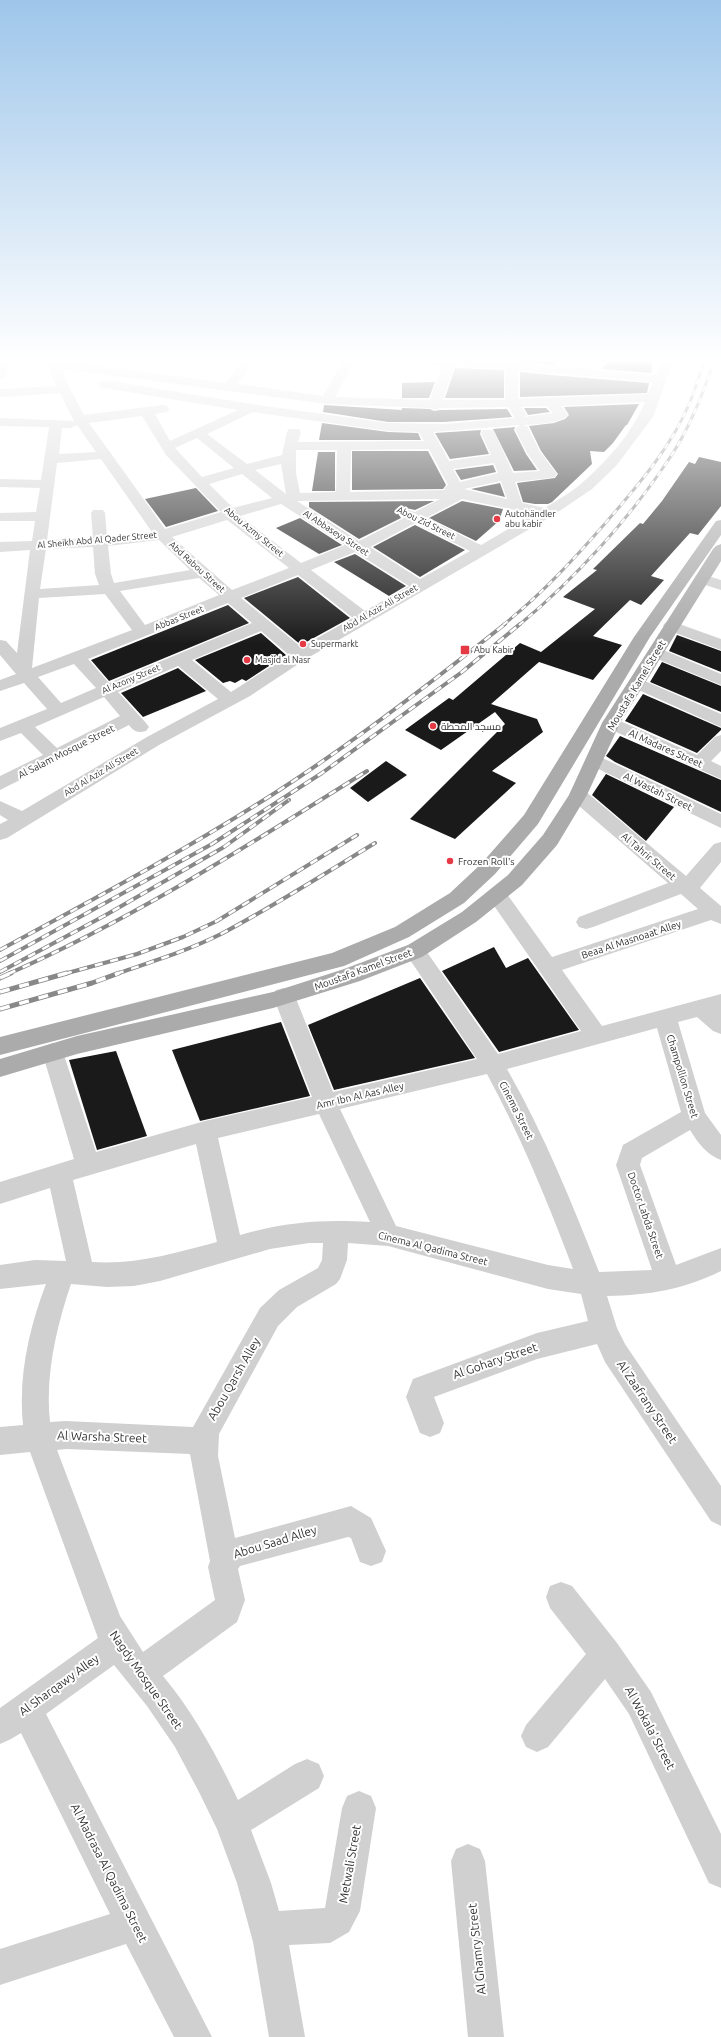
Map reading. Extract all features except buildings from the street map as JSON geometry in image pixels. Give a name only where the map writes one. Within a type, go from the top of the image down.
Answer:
[{"type":"main road","name":"Moustafa Kamel Street","points":[[0,1046],[337,960],[402,932],[458,898],[488,868],[531,819],[563,764],[642,637],[721,524]]},
{"type":"main road","name":"Moustafa Kamel Street","points":[[0,1068],[53,1052],[284,996],[352,975],[415,951],[469,917],[515,880],[550,840],[578,795],[611,723],[638,683],[671,626],[721,549]]},
{"type":"street","points":[[25,673],[31,594],[40,546],[53,454]]},
{"type":"street","name":"Abou Azmy Street","points":[[174,454],[230,515],[364,618]]},
{"type":"street","name":"Al Abbaseya Street","points":[[224,454],[243,469],[288,498],[357,547],[420,586]]},
{"type":"street","points":[[199,482],[243,469],[283,454]]},
{"type":"street","points":[[288,498],[289,454]]},
{"type":"street","points":[[343,496],[344,454]]},
{"type":"street","points":[[438,454],[458,490],[507,476],[550,474],[535,454]]},
{"type":"street","points":[[497,454],[507,476],[516,505]]},
{"type":"street","points":[[403,459],[443,462],[524,454]]},
{"type":"street","name":"Abd Al Aziz Ali Street","points":[[0,833],[153,741],[244,692],[278,671],[300,655],[547,513],[587,486],[611,463],[618,454]]},
{"type":"street","points":[[52,459],[105,455]]},
{"type":"street","name":"Abd Rabou Street","points":[[105,455],[162,535],[202,573],[300,655]]},
{"type":"street","points":[[0,484],[48,484]]},
{"type":"street","name":"Al Sheikh Abd Al Qader Street","points":[[0,547],[100,542],[162,535],[288,498],[434,494],[458,490],[547,513]]},
{"type":"street","name":"Abbas Street","points":[[0,686],[25,673],[77,657],[357,547],[415,518],[458,490]]},
{"type":"street","name":"Abou Zid Street","points":[[371,496],[481,551]]},
{"type":"street","points":[[98,513],[103,574],[109,589],[142,632]]},
{"type":"street","points":[[0,517],[43,516]]},
{"type":"street","points":[[31,594],[109,589],[202,573]]},
{"type":"street","points":[[702,579],[721,585]]},
{"type":"street","name":"Al Azony Street","points":[[0,735],[263,624]]},
{"type":"street","points":[[671,626],[715,642],[721,629]]},
{"type":"street","points":[[0,645],[58,710]]},
{"type":"street","points":[[656,652],[721,680]]},
{"type":"street","points":[[77,657],[153,741]]},
{"type":"street","points":[[180,659],[229,699]]},
{"type":"street","points":[[638,683],[721,721]]},
{"type":"street","name":"Al Salam Mosque Street","points":[[0,784],[132,717]]},
{"type":"street","name":"Al Madares Street","points":[[611,723],[721,772]]},
{"type":"street","points":[[23,725],[55,756]]},
{"type":"street","points":[[700,763],[721,741]]},
{"type":"street","name":"Al Wastah Street","points":[[594,760],[721,822]]},
{"type":"street","name":"Al Tahrir Street","points":[[578,795],[718,914]]},
{"type":"street","points":[[0,807],[22,819]]},
{"type":"street","points":[[586,922],[686,887],[721,848]]},
{"type":"street","points":[[497,895],[597,1036]]},
{"type":"street","name":"Beaa Al Masnoaat Alley","points":[[548,966],[718,914]]},
{"type":"street","name":"Cinema Street","points":[[415,951],[493,1064],[520,1115],[548,1174],[591,1284]]},
{"type":"street","points":[[284,996],[326,1103],[388,1235]]},
{"type":"street","points":[[711,1005],[721,1024]]},
{"type":"street","name":"Amr Ibn Al Aas Alley","points":[[0,1193],[88,1164],[205,1131],[493,1064],[711,1005]]},
{"type":"street","name":"Champollion Street","points":[[665,1017],[694,1116],[706,1135],[721,1150]]},
{"type":"street","points":[[53,1052],[88,1164]]},
{"type":"street","name":"Doctor Labda Street","points":[[668,1279],[628,1164],[628,1158],[636,1149],[694,1116]]},
{"type":"street","points":[[205,1131],[231,1250]]},
{"type":"street","points":[[59,1174],[73,1272]]},
{"type":"street","name":"Cinema Al Qadima Street","points":[[0,1277],[35,1272],[73,1272],[108,1275],[134,1274],[160,1269],[270,1238],[309,1232],[335,1231],[388,1235],[548,1277],[591,1284],[643,1282],[668,1279],[691,1273],[721,1259]]},
{"type":"street","name":"Abou Qarsh Alley","points":[[225,1560],[204,1456],[204,1442],[209,1422],[269,1317],[286,1298],[327,1276],[331,1271],[335,1259],[335,1231]]},
{"type":"street","name":"Nagdy Mosque Street","points":[[73,1272],[53,1299],[39,1355],[35,1415],[38,1437],[108,1625],[117,1643],[158,1695],[186,1736],[211,1780],[231,1823],[254,1883],[267,1929],[287,2037]]},
{"type":"street","name":"Al Zaafrany Street","points":[[591,1284],[604,1330],[614,1353],[721,1511]]},
{"type":"street","name":"Al Gohary Street","points":[[430,1423],[420,1397],[423,1388],[537,1346],[604,1330]]},
{"type":"street","name":"Al Warsha Street","points":[[0,1441],[38,1437],[94,1436],[204,1442]]},
{"type":"street","name":"Abou Saad Alley","points":[[140,1673],[226,1611],[230,1600],[223,1573],[225,1560],[234,1553],[351,1521],[361,1528],[371,1552]]},
{"type":"street","name":"Al Wokala' Street","points":[[561,1597],[606,1654],[640,1703],[721,1871]]},
{"type":"street","name":"Al Sharqawy Alley","points":[[13,1718],[117,1643]]},
{"type":"street","points":[[536,1736],[606,1654]]},
{"type":"street","name":"Al Madrasa Al Qadima Street","points":[[13,1718],[134,1924],[194,2037]]},
{"type":"street","points":[[231,1823],[307,1776]]},
{"type":"street","name":"Metwali Street","points":[[267,1929],[330,1925],[337,1920],[344,1900],[359,1808]]},
{"type":"street","name":"Al Ghamry Street","points":[[468,1861],[486,2037]]},
{"type":"street","points":[[0,1967],[134,1924]]},
{"type":"railway","points":[[503,625],[545,588],[597,533],[643,478],[661,454]]},
{"type":"railway","points":[[519,625],[582,567],[601,546],[638,502],[672,454]]},
{"type":"railway","points":[[0,950],[106,893],[210,833],[278,791],[336,752],[449,668],[505,624]]},
{"type":"railway","points":[[0,961],[212,844],[322,773],[462,672],[520,624]]},
{"type":"railway","points":[[8,974],[101,929],[147,904],[235,853],[367,771]]},
{"type":"railway","points":[[0,972],[104,916],[224,847],[289,800]]},
{"type":"railway","points":[[64,974],[137,954],[183,937],[217,921],[357,835]]},
{"type":"railway","points":[[118,973],[156,961],[221,934],[280,901],[375,843]]},
{"type":"railway","points":[[0,978],[11,973]]},
{"type":"railway","points":[[0,992],[67,973]]},
{"type":"railway","points":[[0,1009],[92,983],[118,973]]},
{"type":"place","name":"Autohändler abu kabir","points":[[497,519]]},
{"type":"place","name":"Supermarkt","points":[[303,644]]},
{"type":"place","name":"Abu Kabir","points":[[465,650]]},
{"type":"place","name":"Masjid al Nasr","points":[[247,660]]},
{"type":"place","name":"مسجد المحطة","points":[[433,726]]},
{"type":"place","name":"Frozen Roll's","points":[[450,861]]}]
